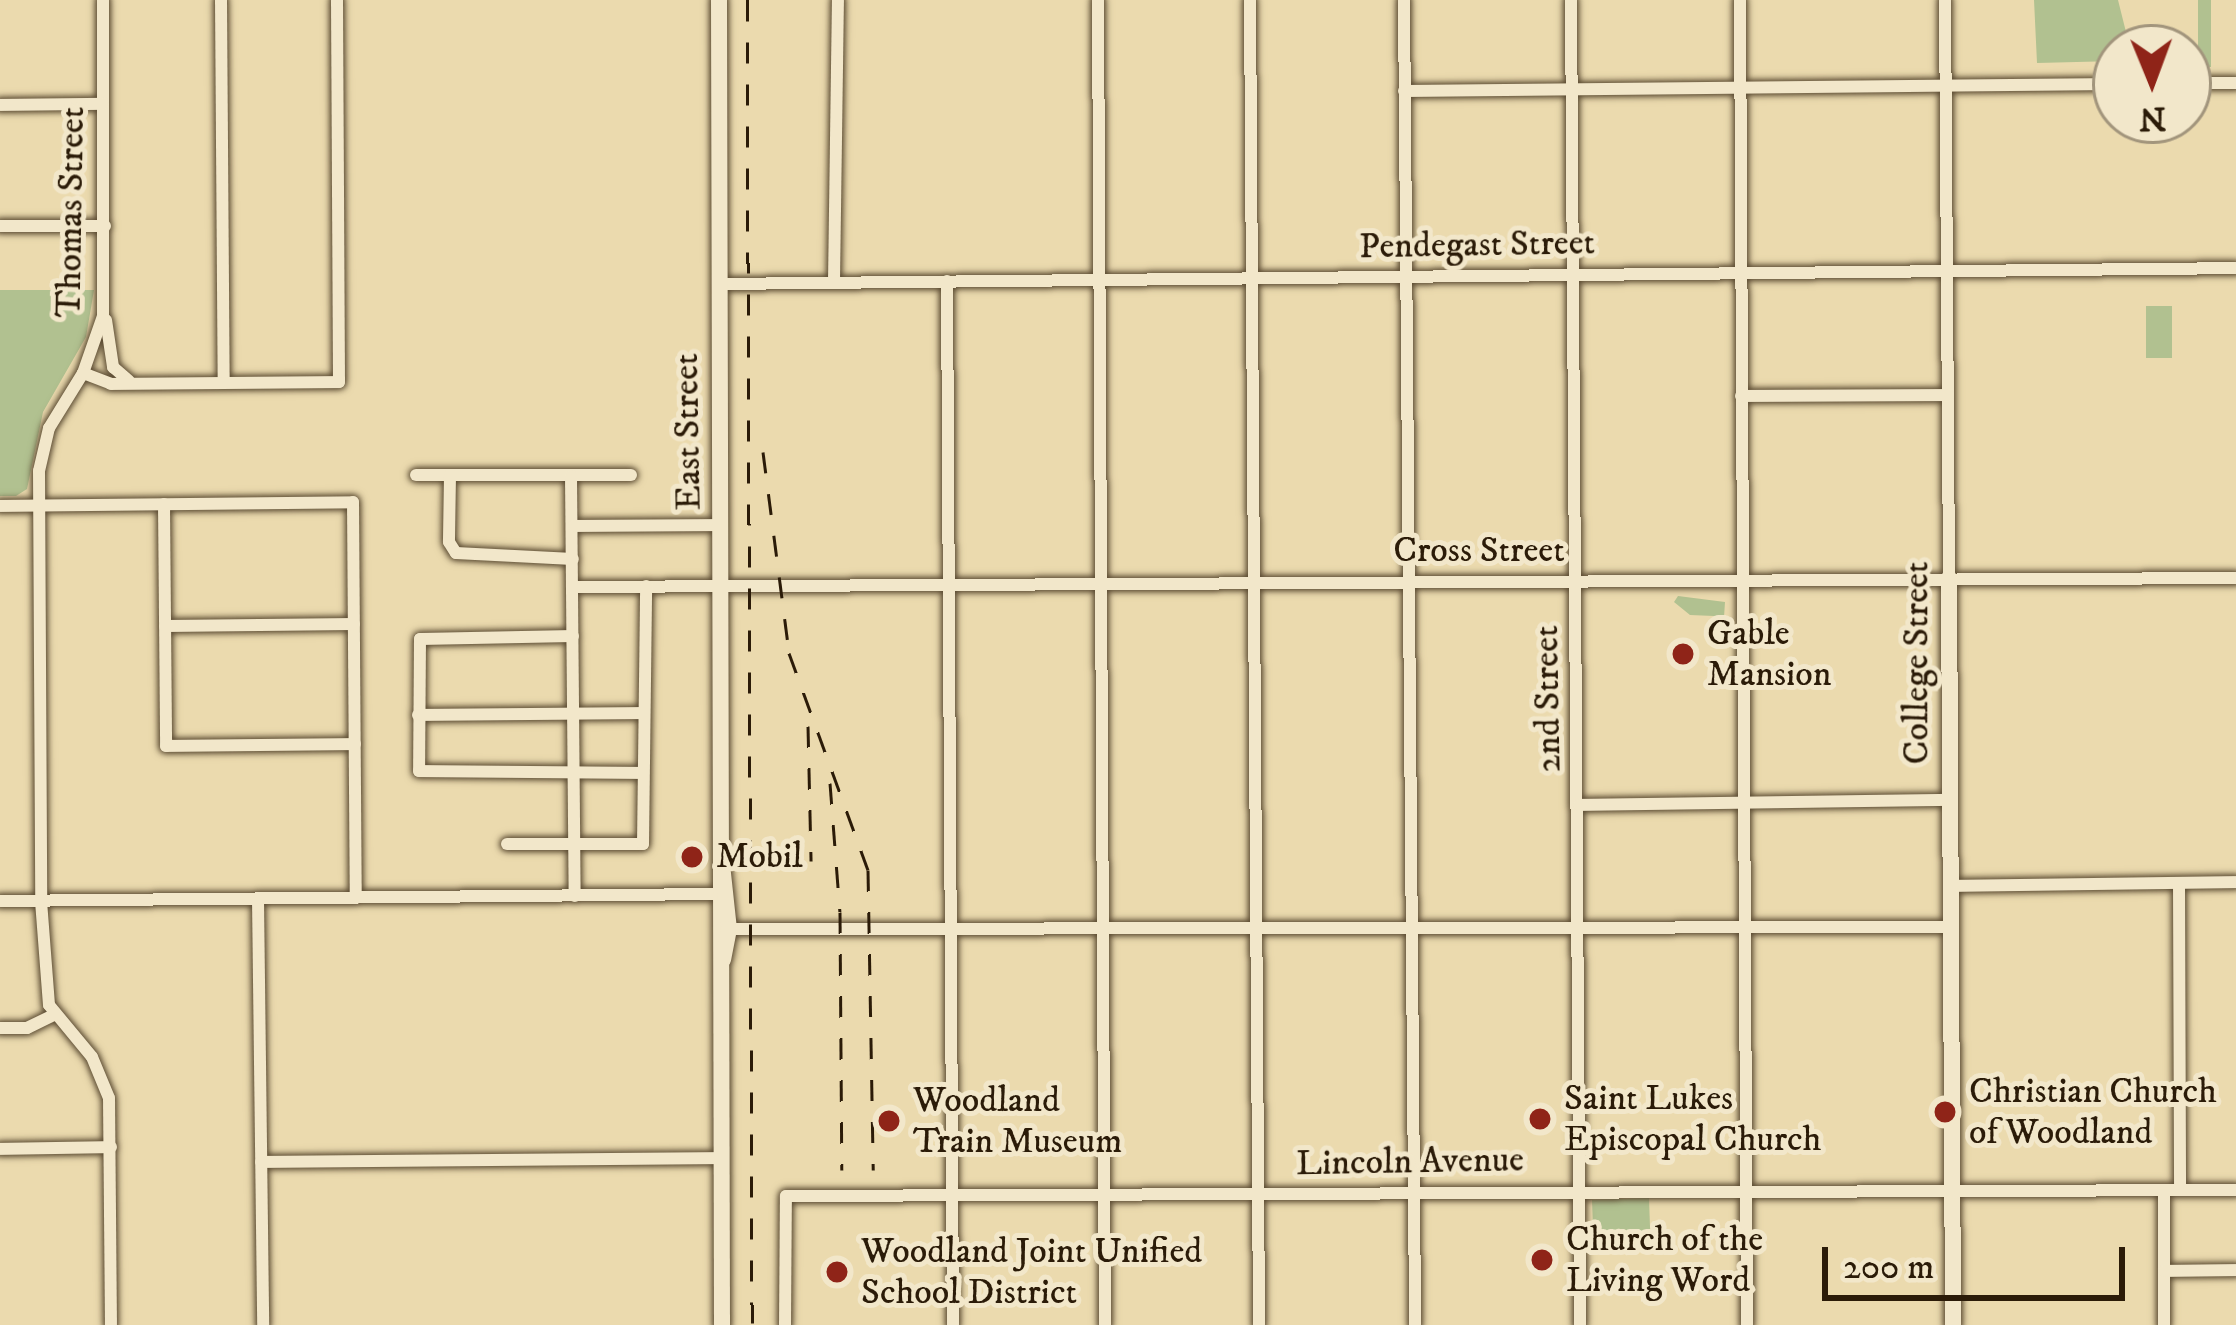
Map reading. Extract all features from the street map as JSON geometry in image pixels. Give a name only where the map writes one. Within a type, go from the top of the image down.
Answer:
[{"type":"main road","name":"East Street","points":[[719,0],[722,864],[729,928],[722,959]]},
{"type":"main road","name":"College Street","points":[[1949,578],[1953,1325]]},
{"type":"main road","name":"East Street","points":[[722,864],[716,894],[722,959],[722,1325]]},
{"type":"street","name":"Thomas Street","points":[[103,0],[104,306],[83,373],[44,442],[39,505],[41,901],[42,976],[54,1015],[100,1070],[111,1147],[111,1325]]},
{"type":"street","points":[[221,0],[224,382]]},
{"type":"street","points":[[83,373],[136,383],[339,382],[338,0]]},
{"type":"street","points":[[835,282],[838,0]]},
{"type":"street","points":[[1098,0],[1105,1325]]},
{"type":"street","points":[[1250,0],[1259,1325]]},
{"type":"street","points":[[1404,0],[1415,1325]]},
{"type":"street","name":"2nd Street","points":[[1571,0],[1580,1325]]},
{"type":"street","points":[[1740,0],[1747,1325]]},
{"type":"street","name":"College Street","points":[[1945,0],[1949,578]]},
{"type":"street","points":[[1404,91],[2092,84]]},
{"type":"street","points":[[0,105],[104,104]]},
{"type":"street","points":[[0,226],[105,226]]},
{"type":"street","name":"Pendegast Street","points":[[718,284],[2236,268]]},
{"type":"street","points":[[947,281],[953,1325]]},
{"type":"street","points":[[104,306],[115,373],[136,383]]},
{"type":"street","points":[[1741,396],[1948,394]]},
{"type":"street","points":[[416,475],[631,475]]},
{"type":"street","points":[[450,476],[449,542],[456,553],[573,559]]},
{"type":"street","points":[[571,476],[575,896]]},
{"type":"street","points":[[0,506],[353,502],[356,898]]},
{"type":"street","points":[[164,504],[166,746],[355,744]]},
{"type":"street","points":[[574,526],[722,525]]},
{"type":"street","name":"Cross Street","points":[[573,587],[2236,578]]},
{"type":"street","points":[[507,844],[643,844],[646,586]]},
{"type":"street","points":[[165,626],[355,624]]},
{"type":"street","points":[[573,636],[424,637],[419,771],[642,772]]},
{"type":"street","points":[[418,715],[641,713]]},
{"type":"street","points":[[1579,805],[1950,800]]},
{"type":"street","points":[[1951,886],[2236,882]]},
{"type":"street","points":[[2179,883],[2180,1190]]},
{"type":"street","points":[[0,902],[716,894]]},
{"type":"street","points":[[258,899],[263,1325]]},
{"type":"street","points":[[729,928],[1580,931],[1952,927]]},
{"type":"street","points":[[0,1028],[27,1028],[54,1015]]},
{"type":"street","points":[[0,1148],[111,1147]]},
{"type":"street","points":[[261,1162],[723,1158]]},
{"type":"street","name":"Lincoln Avenue","points":[[785,1325],[786,1196],[1746,1187],[2236,1190]]},
{"type":"street","points":[[2164,1190],[2164,1325]]},
{"type":"street","points":[[2164,1271],[2236,1270]]},
{"type":"green space","points":[[2034,0],[2118,0],[2124,24],[2092,24],[2092,62],[2037,63]]},
{"type":"green space","points":[[2198,0],[2211,0],[2211,24],[2198,24]]},
{"type":"green space","points":[[0,290],[94,290],[86,337],[43,412],[27,489],[16,496],[0,496]]},
{"type":"green space","points":[[2146,306],[2172,306],[2172,358],[2146,358]]},
{"type":"green space","points":[[1678,596],[1725,602],[1722,649],[1707,635],[1714,616],[1690,615],[1674,602]]},
{"type":"green space","points":[[1649,1198],[1650,1234],[1593,1236],[1592,1200]]},
{"type":"railway","points":[[747,0],[752,1325]]},
{"type":"railway","points":[[763,452],[789,653],[868,870],[873,1170]]},
{"type":"railway","points":[[808,726],[811,861]]},
{"type":"railway","points":[[830,783],[840,912],[842,1170]]},
{"type":"place","name":"Gable Mansion","points":[[1683,654]]},
{"type":"place","name":"Mobil","points":[[692,857]]},
{"type":"place","name":"Christian Church of Woodland","points":[[1945,1112]]},
{"type":"place","name":"Saint Lukes Episcopal Church","points":[[1540,1119]]},
{"type":"place","name":"Woodland Train Museum","points":[[889,1121]]},
{"type":"place","name":"Church of the Living Word","points":[[1542,1260]]},
{"type":"place","name":"Woodland Joint Unified School District","points":[[837,1272]]}]
